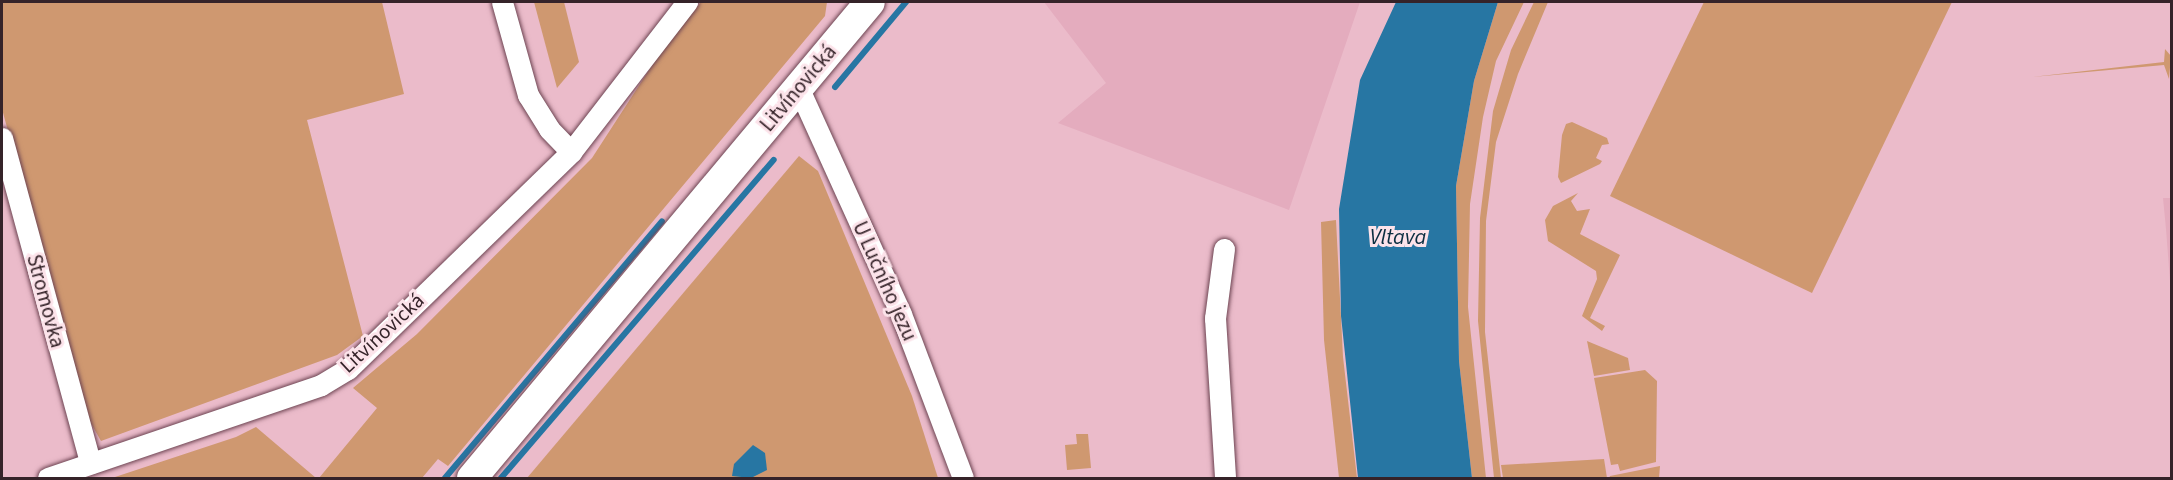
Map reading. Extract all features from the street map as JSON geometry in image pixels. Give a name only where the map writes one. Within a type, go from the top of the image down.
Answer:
[{"type":"main road","name":"Litvínovická","points":[[472,478],[870,2]]},
{"type":"street","points":[[502,2],[528,95],[549,129],[571,152]]},
{"type":"street","name":"Litvínovická","points":[[48,478],[321,385],[348,369],[571,152],[687,2]]},
{"type":"street","name":"U Lučního jezu","points":[[798,87],[902,314],[963,478]]},
{"type":"street","name":"Stromovka","points":[[2,138],[90,463]]},
{"type":"street","points":[[1224,249],[1215,318],[1225,478]]},
{"type":"shaded area","points":[[2,2],[382,2],[404,94],[307,120],[363,336],[337,355],[101,441],[84,411],[2,109]]},
{"type":"shaded area","points":[[534,2],[564,2],[579,62],[557,88]]},
{"type":"shaded area","points":[[701,2],[827,2],[825,16],[448,466],[438,459],[422,478],[319,478],[377,408],[353,388],[417,334],[592,158],[662,50]]},
{"type":"shaded area","points":[[1044,2],[1360,2],[1289,210],[1058,123],[1106,83]]},
{"type":"shaded area","points":[[1498,2],[1524,2],[1496,61],[1483,117],[1470,204],[1468,307],[1486,478],[1472,478],[1459,361],[1456,186],[1474,81]]},
{"type":"shaded area","points":[[1534,2],[1548,2],[1518,74],[1496,142],[1486,221],[1485,332],[1501,478],[1494,478],[1478,321],[1480,218],[1493,111],[1511,50]]},
{"type":"shaded area","points":[[1704,2],[1952,2],[1812,293],[1610,196]]},
{"type":"shaded area","points":[[2165,49],[2171,56],[2169,79],[2164,65],[2032,77],[2164,62]]},
{"type":"shaded area","points":[[1572,122],[1607,138],[1609,144],[1602,145],[1596,158],[1602,161],[1600,164],[1561,183],[1558,177],[1562,135],[1566,124]]},
{"type":"shaded area","points":[[799,156],[818,171],[912,396],[938,478],[527,478]]},
{"type":"shaded area","points":[[1578,193],[1571,201],[1577,211],[1590,209],[1580,234],[1620,255],[1590,318],[1605,326],[1602,331],[1582,316],[1597,279],[1596,271],[1548,241],[1545,220],[1553,206]]},
{"type":"shaded area","points":[[2163,198],[2171,198],[2171,294],[2166,229]]},
{"type":"shaded area","points":[[1336,220],[1343,357],[1357,478],[1339,478],[1324,340],[1321,222]]},
{"type":"shaded area","points":[[1587,341],[1628,358],[1630,370],[1594,376]]},
{"type":"shaded area","points":[[1645,370],[1657,381],[1656,462],[1620,471],[1618,464],[1611,465],[1594,378]]},
{"type":"shaded area","points":[[256,427],[316,478],[112,478],[236,437]]},
{"type":"shaded area","points":[[1076,434],[1088,434],[1091,468],[1067,470],[1065,445],[1077,444]]},
{"type":"shaded area","points":[[1604,459],[1607,478],[1503,478],[1501,465]]},
{"type":"shaded area","points":[[1660,466],[1659,478],[1609,478],[1610,476]]},
{"type":"water","name":"Vltava","points":[[1396,2],[1498,2],[1474,81],[1456,186],[1459,361],[1472,478],[1358,478],[1341,316],[1339,209],[1360,80]]},
{"type":"water","points":[[753,445],[765,453],[767,470],[751,478],[732,476],[734,464]]},
{"type":"waterway","points":[[835,87],[906,2]]},
{"type":"waterway","points":[[501,478],[774,160]]},
{"type":"waterway","points":[[445,478],[662,221]]}]
